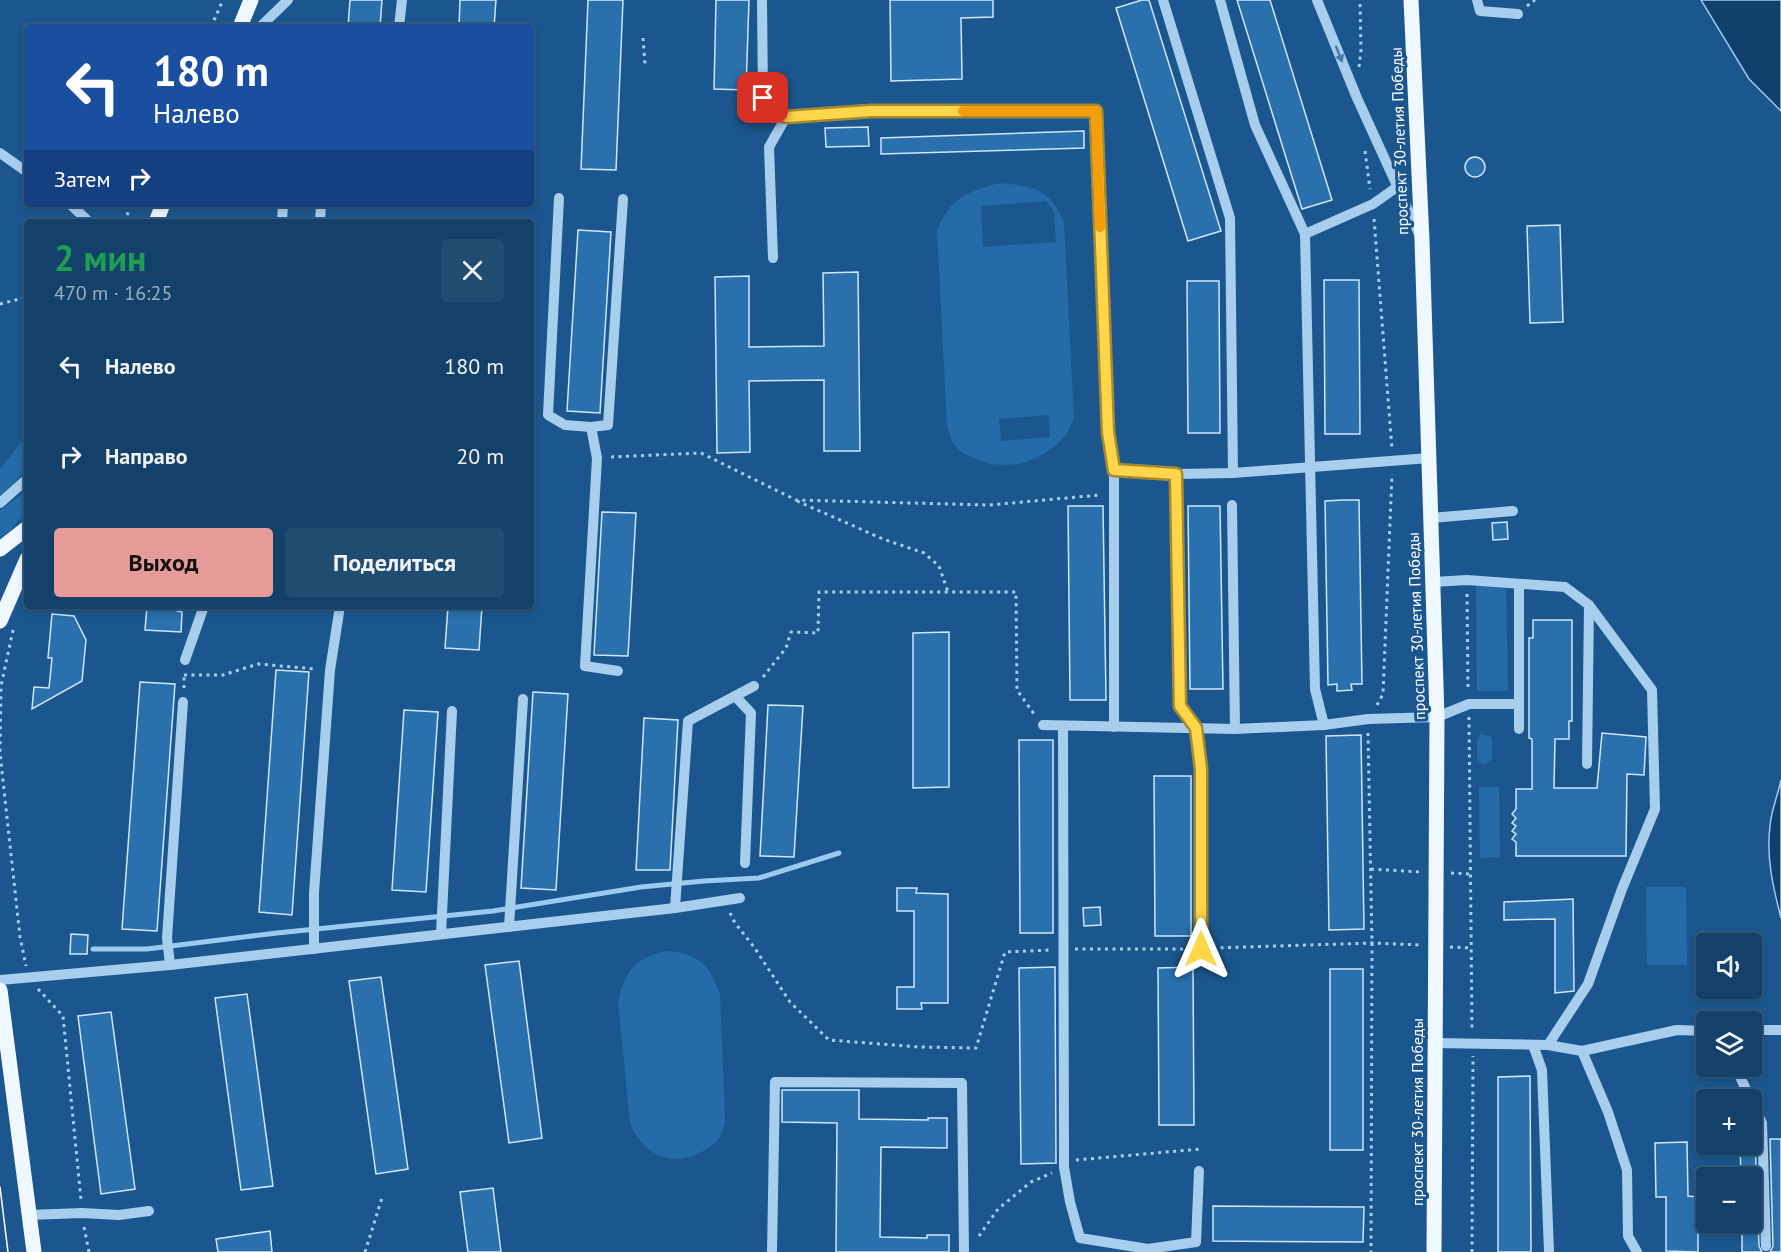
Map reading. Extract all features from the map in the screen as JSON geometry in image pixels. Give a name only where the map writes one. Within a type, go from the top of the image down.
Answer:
[{"type":"main road","points":[[241,24],[252,0]]},
{"type":"main road","name":"проспект 30-летия Победы","points":[[1411,0],[1422,240],[1437,717],[1434,1252]]},
{"type":"main road","points":[[0,549],[24,530]]},
{"type":"main road","points":[[7,624],[24,570]]},
{"type":"main road","points":[[0,990],[34,1252]]},
{"type":"street","points":[[263,24],[288,0]]},
{"type":"street","points":[[399,24],[402,0]]},
{"type":"street","points":[[762,0],[763,98],[786,117],[871,111],[1096,111],[1108,432],[1114,470],[1114,727]]},
{"type":"street","points":[[1163,0],[1230,218],[1233,473]]},
{"type":"street","points":[[1220,0],[1255,125],[1305,234],[1315,689],[1324,724]]},
{"type":"street","points":[[1317,0],[1356,98],[1422,240]]},
{"type":"street","points":[[1477,0],[1480,11],[1518,14]]},
{"type":"street","points":[[773,258],[769,147],[786,117]]},
{"type":"street","points":[[0,153],[24,170]]},
{"type":"street","points":[[1305,234],[1373,204],[1397,187]]},
{"type":"street","points":[[559,198],[548,415],[565,425],[591,427],[608,425],[623,199]]},
{"type":"street","points":[[73,207],[86,219]]},
{"type":"street","points":[[591,427],[597,458],[585,666],[618,671]]},
{"type":"street","points":[[1114,470],[1176,474],[1233,473],[1429,458]]},
{"type":"street","points":[[1176,474],[1180,706],[1196,728],[1201,769],[1201,949]]},
{"type":"street","points":[[0,503],[24,481]]},
{"type":"street","points":[[1232,505],[1235,729]]},
{"type":"street","points":[[1431,518],[1513,511]]},
{"type":"street","points":[[1433,582],[1467,580],[1565,587],[1589,605],[1652,690],[1655,809],[1622,889],[1588,984],[1548,1045]]},
{"type":"street","points":[[1519,584],[1519,729]]},
{"type":"street","points":[[1587,764],[1589,605]]},
{"type":"street","points":[[185,660],[203,609]]},
{"type":"street","points":[[314,949],[314,893],[330,670],[340,609]]},
{"type":"street","points":[[675,908],[688,721],[754,686]]},
{"type":"street","points":[[735,696],[751,713],[745,863]]},
{"type":"street","points":[[510,927],[523,699]]},
{"type":"street","points":[[170,965],[167,938],[183,702]]},
{"type":"street","points":[[1043,725],[1235,729],[1368,719],[1437,717],[1469,704],[1518,704]]},
{"type":"street","points":[[441,934],[452,711]]},
{"type":"street","points":[[1063,726],[1064,1167],[1070,1202],[1080,1238],[1148,1249],[1196,1242],[1199,1171]]},
{"type":"street","points":[[0,980],[170,965],[675,908],[740,898]]},
{"type":"street","points":[[1435,1043],[1548,1045],[1582,1051],[1677,1030],[1694,1030]]},
{"type":"street","points":[[1762,1030],[1781,1030]]},
{"type":"street","points":[[1533,1045],[1542,1070],[1549,1252]]},
{"type":"street","points":[[1582,1051],[1608,1112],[1627,1170],[1628,1236],[1637,1252]]},
{"type":"street","points":[[772,1252],[775,1082],[962,1083],[964,1252]]},
{"type":"street","points":[[1762,1123],[1766,1246]]},
{"type":"street","points":[[28,1215],[82,1213],[119,1215],[149,1211]]},
{"type":"path","points":[[212,24],[223,0]]},
{"type":"path","points":[[1359,69],[1360,0]]},
{"type":"path","points":[[643,38],[645,64]]},
{"type":"path","points":[[1364,145],[1373,204],[1393,461],[1383,694],[1368,719],[1372,943],[1371,1252]]},
{"type":"path","points":[[0,304],[24,298]]},
{"type":"path","points":[[597,458],[701,453],[796,500],[883,539],[924,553],[939,566],[948,592]]},
{"type":"path","points":[[796,500],[989,505],[1113,494]]},
{"type":"path","points":[[1467,580],[1473,1043],[1472,1252]]},
{"type":"path","points":[[754,686],[768,673],[786,648],[791,632],[818,633],[819,592],[1016,592],[1017,690],[1043,725]]},
{"type":"path","points":[[7,624],[0,753],[20,937],[27,978],[63,1016],[82,1213],[88,1252]]},
{"type":"path","points":[[183,702],[185,660]]},
{"type":"path","points":[[184,675],[223,675],[258,664],[330,670]]},
{"type":"path","points":[[724,901],[735,923],[754,947],[790,1002],[830,1040],[919,1047],[976,1048],[1005,952],[1064,949],[1201,949],[1372,943]]},
{"type":"path","points":[[365,1252],[382,1198]]},
{"type":"shaded area","points":[[1701,0],[1781,0],[1781,111],[1749,79]]},
{"type":"shaded area","points":[[1000,183],[1032,188],[1047,196],[1064,223],[1074,418],[1066,435],[1048,451],[1027,462],[1004,465],[977,460],[959,450],[947,426],[937,230],[954,203],[978,189]],"holes":[[[1046,201],[1054,211],[1056,242],[983,247],[981,206]],[[1049,415],[1050,437],[1001,441],[999,419]]]},
{"type":"shaded area","points":[[24,439],[24,472],[0,495],[0,469]]},
{"type":"shaded area","points":[[24,492],[24,515],[0,537],[0,510]]},
{"type":"shaded area","points":[[1506,585],[1508,691],[1477,691],[1476,586]]},
{"type":"shaded area","points":[[1481,734],[1490,736],[1492,740],[1492,759],[1485,764],[1480,763],[1477,758],[1477,739]]},
{"type":"shaded area","points":[[1781,780],[1781,918],[1773,883],[1769,838],[1773,809]]},
{"type":"shaded area","points":[[1479,787],[1499,787],[1500,857],[1480,858]]},
{"type":"shaded area","points":[[1646,887],[1686,887],[1687,965],[1647,965]]},
{"type":"shaded area","points":[[666,951],[687,954],[702,962],[712,976],[720,995],[725,1115],[719,1139],[711,1146],[693,1156],[671,1159],[651,1151],[643,1144],[630,1123],[618,1002],[624,982],[633,967],[646,957]]},
{"type":"building","points":[[350,0],[382,0],[380,24],[348,24]]},
{"type":"building","points":[[460,0],[496,0],[494,24],[459,24]]},
{"type":"building","points":[[588,0],[623,0],[616,170],[581,169]]},
{"type":"building","points":[[716,0],[749,0],[746,90],[714,89]]},
{"type":"building","points":[[890,0],[993,0],[993,17],[961,18],[962,79],[891,81]]},
{"type":"building","points":[[1149,0],[1221,231],[1188,241],[1116,8]]},
{"type":"building","points":[[1237,0],[1270,0],[1332,200],[1302,209]]},
{"type":"building","points":[[868,127],[869,146],[826,147],[825,128]]},
{"type":"building","points":[[1084,131],[1084,148],[881,154],[881,138]]},
{"type":"building","points":[[1475,157],[1482,160],[1485,167],[1482,174],[1475,177],[1468,174],[1465,167],[1468,160]]},
{"type":"building","points":[[1560,225],[1563,322],[1530,323],[1527,226]]},
{"type":"building","points":[[578,230],[611,232],[600,413],[567,411]]},
{"type":"building","points":[[858,272],[860,451],[824,451],[824,380],[749,381],[750,452],[717,453],[715,277],[749,276],[749,347],[824,346],[823,273]]},
{"type":"building","points":[[1324,280],[1359,280],[1360,434],[1325,434]]},
{"type":"building","points":[[1187,281],[1219,281],[1220,433],[1188,433]]},
{"type":"building","points":[[1359,500],[1362,684],[1351,684],[1352,690],[1337,691],[1337,684],[1328,685],[1325,501]]},
{"type":"building","points":[[1068,506],[1103,506],[1106,700],[1070,700]]},
{"type":"building","points":[[1188,506],[1220,506],[1223,689],[1190,689]]},
{"type":"building","points":[[602,512],[636,513],[628,656],[594,655]]},
{"type":"building","points":[[1507,522],[1508,539],[1493,540],[1492,523]]},
{"type":"building","points":[[147,609],[177,609],[182,612],[181,632],[145,630]]},
{"type":"building","points":[[448,609],[482,609],[479,650],[445,648]]},
{"type":"building","points":[[52,614],[74,616],[86,640],[82,681],[32,709],[34,687],[49,688],[52,658],[48,658]]},
{"type":"building","points":[[1533,620],[1572,620],[1572,721],[1569,721],[1569,739],[1555,739],[1554,788],[1597,788],[1602,733],[1646,737],[1644,775],[1627,774],[1626,856],[1516,856],[1516,842],[1512,839],[1516,834],[1512,831],[1516,826],[1512,823],[1516,818],[1512,814],[1516,809],[1516,789],[1532,789],[1532,739],[1529,738],[1529,638],[1533,638]]},
{"type":"building","points":[[949,632],[949,787],[913,788],[913,633]]},
{"type":"building","points":[[276,670],[309,672],[292,915],[259,912]]},
{"type":"building","points":[[140,682],[175,684],[157,931],[122,929]]},
{"type":"building","points":[[533,692],[568,694],[556,890],[521,888]]},
{"type":"building","points":[[768,705],[803,706],[794,857],[760,856]]},
{"type":"building","points":[[404,710],[438,712],[426,892],[392,890]]},
{"type":"building","points":[[644,718],[678,720],[670,870],[636,870]]},
{"type":"building","points":[[1361,735],[1364,929],[1329,930],[1326,736]]},
{"type":"building","points":[[1019,740],[1053,740],[1053,933],[1020,933]]},
{"type":"building","points":[[1154,776],[1191,776],[1191,936],[1155,936]]},
{"type":"building","points":[[897,888],[917,888],[916,893],[948,894],[948,1003],[921,1003],[922,1009],[897,1009],[897,987],[914,987],[914,911],[897,911]]},
{"type":"building","points":[[1573,899],[1574,991],[1555,993],[1555,919],[1504,920],[1504,902]]},
{"type":"building","points":[[1100,907],[1101,925],[1084,926],[1083,908]]},
{"type":"building","points":[[71,934],[88,935],[87,954],[70,954]]},
{"type":"building","points":[[519,961],[542,1138],[509,1143],[485,965]]},
{"type":"building","points":[[1055,967],[1056,1163],[1021,1164],[1019,968]]},
{"type":"building","points":[[1193,967],[1194,1125],[1159,1125],[1158,968]]},
{"type":"building","points":[[1330,969],[1363,969],[1363,1150],[1330,1150]]},
{"type":"building","points":[[381,977],[408,1169],[376,1174],[349,981]]},
{"type":"building","points":[[247,994],[273,1186],[241,1190],[215,998]]},
{"type":"building","points":[[111,1012],[135,1189],[101,1194],[78,1016]]},
{"type":"building","points":[[1530,1076],[1531,1252],[1498,1252],[1498,1077]]},
{"type":"building","points":[[782,1090],[859,1090],[859,1119],[947,1118],[947,1148],[881,1147],[880,1237],[927,1238],[927,1235],[949,1235],[949,1252],[836,1252],[837,1123],[782,1122]]},
{"type":"building","points":[[1770,1139],[1781,1139],[1781,1252],[1770,1252],[1773,1246]]},
{"type":"building","points":[[1687,1142],[1688,1196],[1696,1197],[1698,1252],[1666,1251],[1666,1197],[1656,1197],[1655,1143]]},
{"type":"building","points":[[1740,1155],[1756,1155],[1756,1167],[1741,1167]]},
{"type":"building","points":[[493,1188],[501,1252],[468,1252],[460,1192]]},
{"type":"building","points":[[1213,1206],[1364,1207],[1363,1242],[1213,1241]]},
{"type":"building","points":[[270,1231],[272,1252],[218,1252],[216,1239]]},
{"type":"building","points":[[1742,1233],[1759,1233],[1759,1246],[1762,1252],[1742,1252]]},
{"type":"waterway","points":[[93,949],[147,949],[493,911],[641,887],[759,878],[839,853]]},
{"type":"tram line","points":[[0,1187],[8,1252]]},
{"type":"slow traffic","points":[[963,111],[1096,111],[1100,227]]},
{"type":"route","points":[[763,98],[786,117],[871,111],[1096,111],[1108,432],[1114,470],[1176,474],[1180,706],[1196,728],[1201,769],[1201,949]]}]
